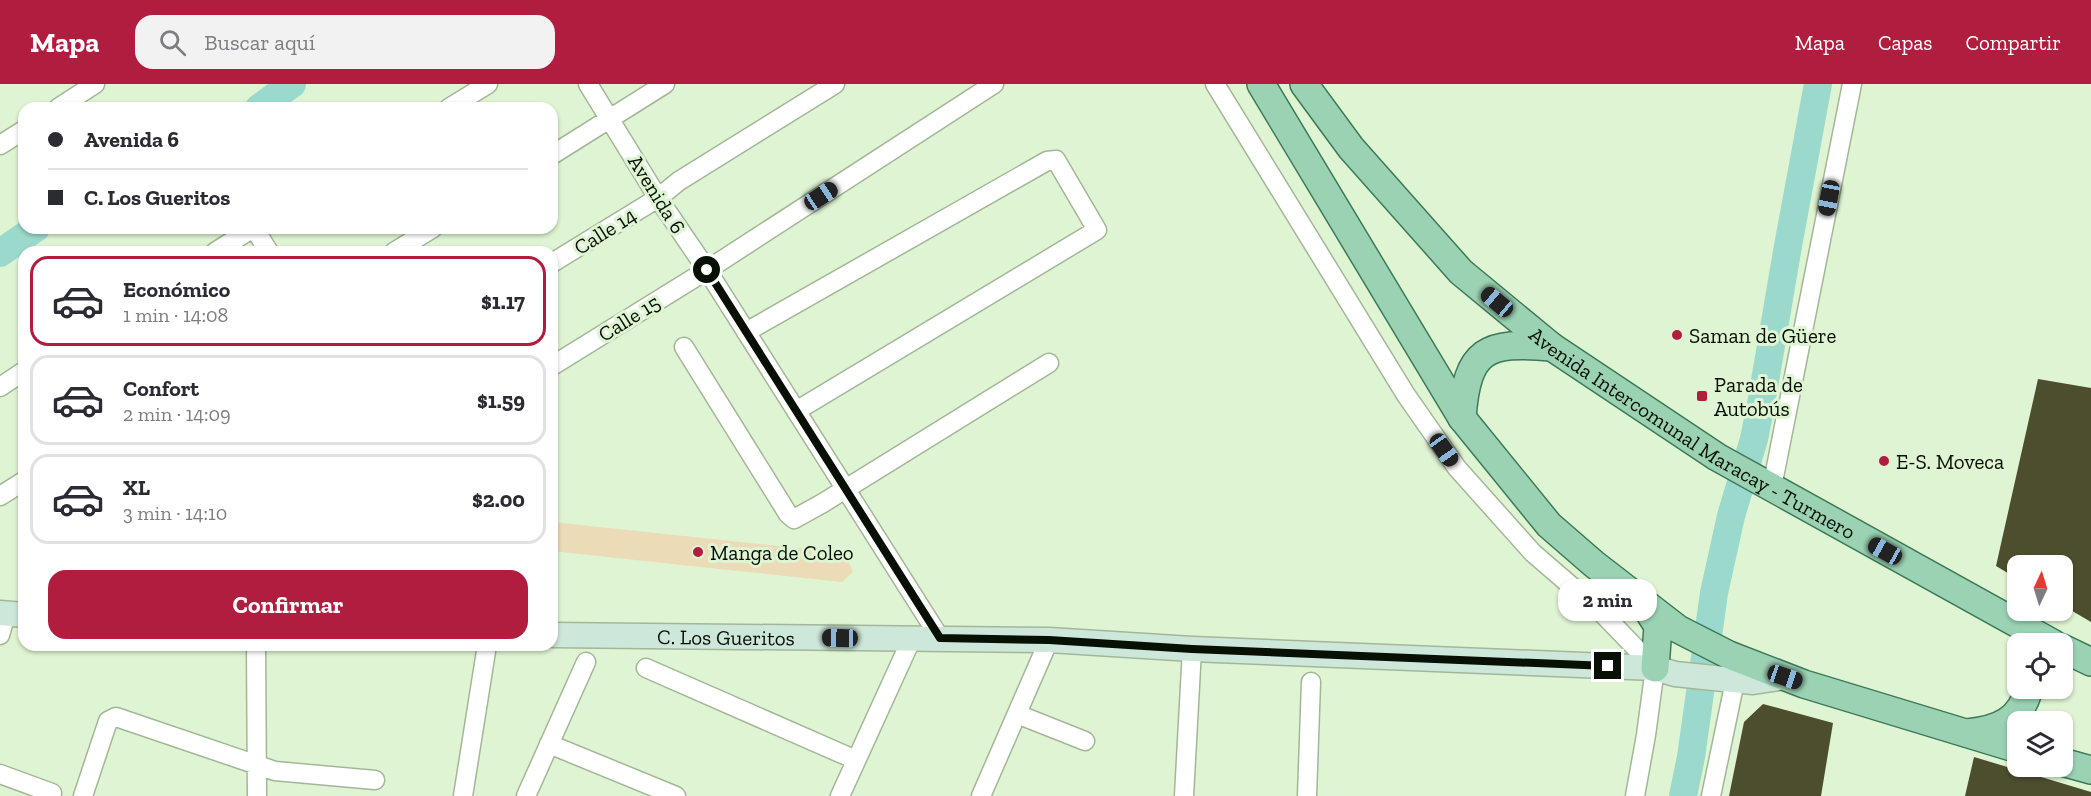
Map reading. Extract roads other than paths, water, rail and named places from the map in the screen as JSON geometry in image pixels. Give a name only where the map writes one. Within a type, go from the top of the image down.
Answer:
[{"type":"main road","points":[[1261,84],[1462,418],[1549,525],[1729,672],[1785,677],[2007,746]]},
{"type":"main road","name":"Avenida Intercomunal Maracay - Turmero","points":[[1304,84],[1351,148],[1461,272],[1552,347],[1717,457],[2030,633]]},
{"type":"main road","points":[[1462,418],[1464,394],[1472,366],[1488,351],[1519,344],[1552,347]]},
{"type":"main road","points":[[1645,605],[1658,626],[1665,671]]},
{"type":"main road","points":[[2073,653],[2091,662]]},
{"type":"main road","points":[[1963,734],[1987,731],[2013,719],[2027,699]]},
{"type":"main road","points":[[2073,765],[2091,770]]},
{"type":"street","points":[[67,102],[95,84]]},
{"type":"street","points":[[459,102],[488,84]]},
{"type":"street","name":"Avenida 6","points":[[588,84],[658,198],[707,270],[940,638]]},
{"type":"street","points":[[558,151],[665,84]]},
{"type":"street","name":"Calle 14","points":[[558,259],[835,84]]},
{"type":"street","name":"Calle 15","points":[[558,362],[707,270],[994,84]]},
{"type":"street","points":[[1215,84],[1406,395],[1457,468],[1533,553],[1665,671],[1646,735],[1635,796]]},
{"type":"street","points":[[1763,482],[1852,84]]},
{"type":"street","points":[[0,145],[18,134]]},
{"type":"street","points":[[746,332],[1047,160],[1056,160],[1097,230],[796,411]]},
{"type":"street","points":[[225,246],[244,234]]},
{"type":"street","points":[[404,246],[423,234]]},
{"type":"street","points":[[684,348],[788,514],[794,519],[1049,363]]},
{"type":"street","points":[[0,387],[18,375]]},
{"type":"street","points":[[0,496],[18,485]]},
{"type":"street","name":"C. Los Gueritos","points":[[558,635],[1049,640],[1192,649],[1729,672]]},
{"type":"street","points":[[840,796],[912,638]]},
{"type":"street","points":[[981,796],[1049,640]]},
{"type":"street","points":[[1184,796],[1192,649]]},
{"type":"street","points":[[256,651],[257,796]]},
{"type":"street","points":[[463,796],[486,651]]},
{"type":"street","points":[[526,796],[586,662]]},
{"type":"street","points":[[646,668],[856,760]]},
{"type":"street","points":[[1711,796],[1729,672]]},
{"type":"street","points":[[1307,796],[1311,682]]},
{"type":"street","points":[[1017,714],[1085,741]]},
{"type":"street","points":[[83,796],[108,721],[116,717],[275,771],[375,780]]},
{"type":"street","points":[[549,744],[676,796]]},
{"type":"street","points":[[0,774],[52,793]]},
{"type":"waterway","points":[[267,102],[292,84]]},
{"type":"waterway","points":[[1683,796],[1691,757],[1714,593],[1731,516],[1754,439],[1818,84]]},
{"type":"waterway","points":[[0,253],[27,234]]},
{"type":"place","name":"Saman de Güere","points":[[1677,335]]},
{"type":"place","name":"Parada de Autobús","points":[[1702,396]]},
{"type":"place","name":"E-S. Moveca","points":[[1884,461]]},
{"type":"place","name":"Manga de Coleo","points":[[698,552]]}]
